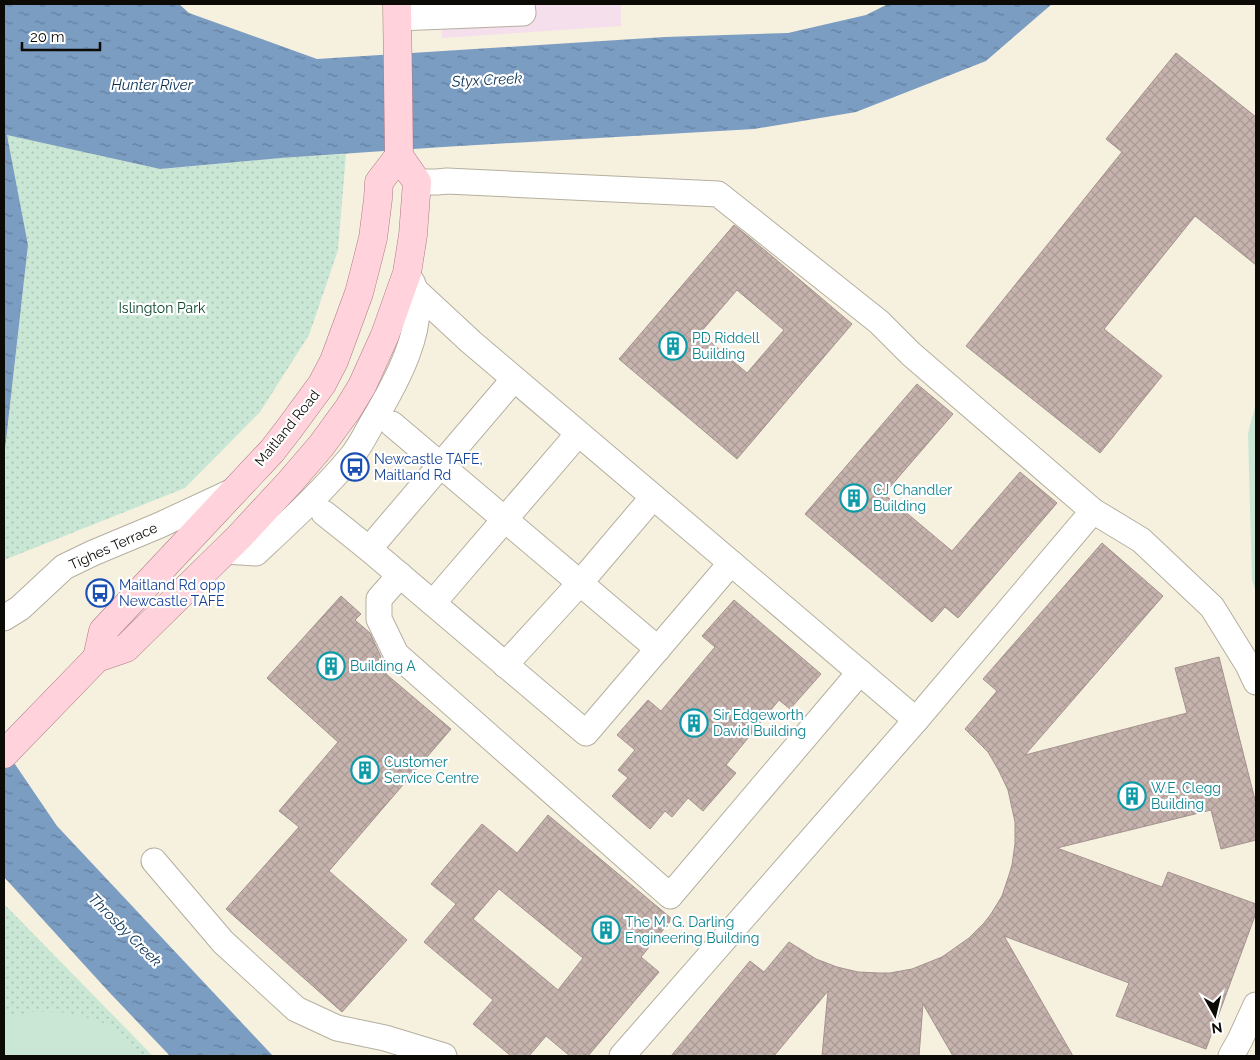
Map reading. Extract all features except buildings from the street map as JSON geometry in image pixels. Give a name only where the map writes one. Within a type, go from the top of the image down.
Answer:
[{"type":"main road","points":[[4,754],[98,658],[126,648],[225,551],[315,453],[348,409],[366,378],[412,282],[417,182],[399,156],[397,11]]},
{"type":"main road","name":"Maitland Road","points":[[98,658],[102,631],[272,451],[322,384],[334,362],[359,293],[374,228],[379,182],[399,156]]},
{"type":"street","points":[[397,11],[523,12],[522,4]]},
{"type":"street","points":[[417,182],[457,182],[718,194],[879,322],[911,354],[1093,511],[1141,540],[1212,607],[1248,665],[1256,682]]},
{"type":"street","points":[[412,282],[471,342],[916,720]]},
{"type":"street","points":[[369,549],[514,379]]},
{"type":"street","points":[[392,424],[658,649]]},
{"type":"street","points":[[433,603],[578,434]]},
{"type":"street","name":"Tighes Terrace","points":[[4,618],[20,608],[64,567],[233,491]]},
{"type":"street","points":[[505,665],[580,583],[653,497]]},
{"type":"street","points":[[622,1056],[916,720],[1093,511]]},
{"type":"street","points":[[324,513],[586,733],[731,563]]},
{"type":"street","points":[[400,575],[379,599],[379,619],[396,654],[670,896],[860,672]]},
{"type":"street","points":[[154,861],[222,942],[296,1009],[337,1028],[385,1038],[444,1056]]},
{"type":"street","points":[[1231,1056],[1256,1005]]},
{"type":"shaded area","points":[[441,4],[621,4],[621,26],[442,38]]},
{"type":"green space","name":"Islington Park","points":[[7,135],[160,169],[346,154],[338,250],[309,335],[260,412],[185,488],[4,560],[4,458],[28,245]]},
{"type":"green space","points":[[1256,403],[1256,593],[1252,580],[1248,433]]},
{"type":"green space","points":[[4,904],[153,1056],[4,1056]]},
{"type":"green space","points":[[32,1012],[60,1012],[109,1025],[140,1056],[4,1056],[4,1017]]},
{"type":"water","name":"Hunter River","points":[[4,4],[179,4],[189,13],[317,59],[665,37],[788,33],[866,15],[888,4],[1052,4],[986,61],[856,112],[754,129],[443,147],[281,158],[160,169],[7,135],[28,245],[4,458]]},
{"type":"water","name":"Throsby Creek","points":[[4,748],[57,826],[273,1056],[170,1056],[4,877]]},
{"type":"place","name":"PD Riddell Building","points":[[673,346]]},
{"type":"place","name":"Newcastle TAFE, Maitland Rd","points":[[355,467]]},
{"type":"place","name":"CJ Chandler Building","points":[[854,498]]},
{"type":"place","name":"Maitland Rd opp Newcastle TAFE","points":[[100,593]]},
{"type":"place","name":"Building A","points":[[331,666]]},
{"type":"place","name":"Sir Edgeworth David Building","points":[[694,723]]},
{"type":"place","name":"Customer Service Centre","points":[[365,770]]},
{"type":"place","name":"W.E. Clegg Building","points":[[1132,796]]},
{"type":"place","name":"The M. G. Darling Engineering Building","points":[[606,930]]},
{"type":"water label","name":"Styx Creek","points":[[487,80]]}]
